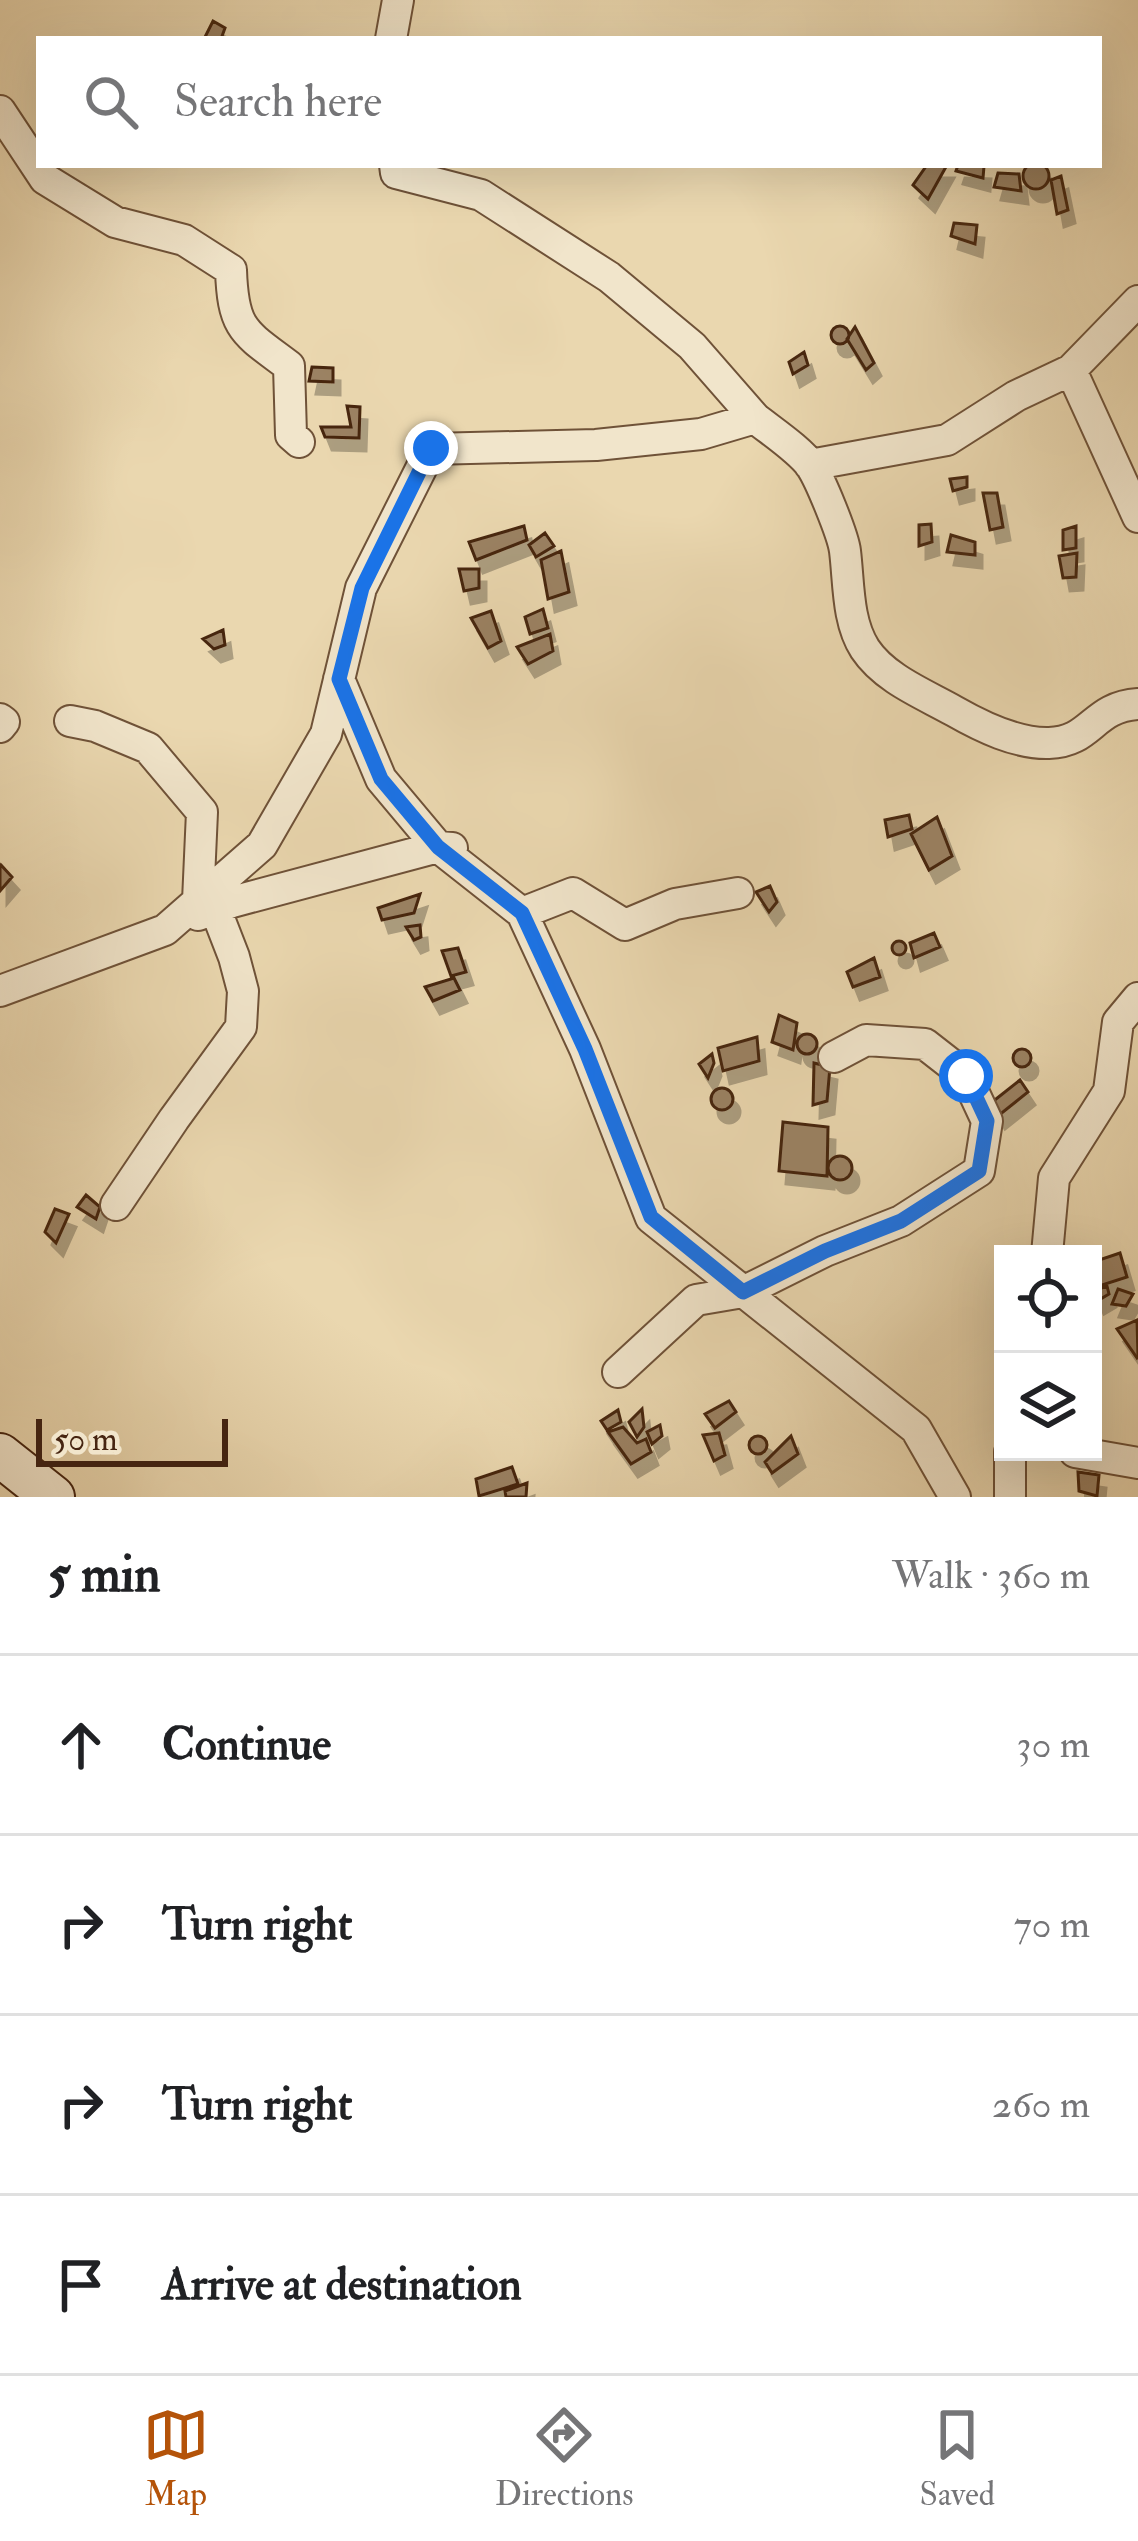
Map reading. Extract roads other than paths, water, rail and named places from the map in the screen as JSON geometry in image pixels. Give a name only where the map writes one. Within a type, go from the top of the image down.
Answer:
[{"type":"main road","points":[[0,1456],[53,1497]]},
{"type":"street","points":[[392,36],[398,0]]},
{"type":"street","points":[[0,111],[36,164]]},
{"type":"street","points":[[39,168],[46,179],[115,222],[184,240],[231,270],[232,296],[243,331],[289,366],[291,435],[299,442]]},
{"type":"street","points":[[395,168],[396,173],[481,196],[609,277],[692,346],[755,418],[811,465],[844,542],[854,626],[878,665],[978,724],[1030,743],[1070,741],[1107,712],[1138,704]]},
{"type":"street","points":[[811,465],[947,440],[1016,396],[1071,370],[1138,301]]},
{"type":"street","points":[[1071,370],[1138,517]]},
{"type":"street","points":[[207,904],[262,845],[326,734],[362,588],[431,448],[596,445],[701,434],[755,418]]},
{"type":"street","points":[[339,679],[381,779],[522,913],[585,1049],[651,1217],[916,1430],[955,1497]]},
{"type":"street","points":[[70,721],[148,748],[202,812],[207,904],[234,957],[243,991],[241,1027],[116,1205]]},
{"type":"street","points":[[0,991],[165,930],[207,904],[449,848]]},
{"type":"street","points":[[522,913],[573,892],[625,926],[675,904],[738,893]]},
{"type":"street","points":[[1048,1245],[1054,1178],[1109,1091],[1118,1022],[1138,998]]},
{"type":"street","points":[[618,1372],[696,1300],[743,1292],[825,1251],[901,1221],[979,1171],[987,1121],[966,1076],[926,1044],[866,1040],[834,1057]]},
{"type":"street","points":[[1102,1457],[1138,1463]]},
{"type":"street","points":[[1010,1461],[1010,1497]]}]
